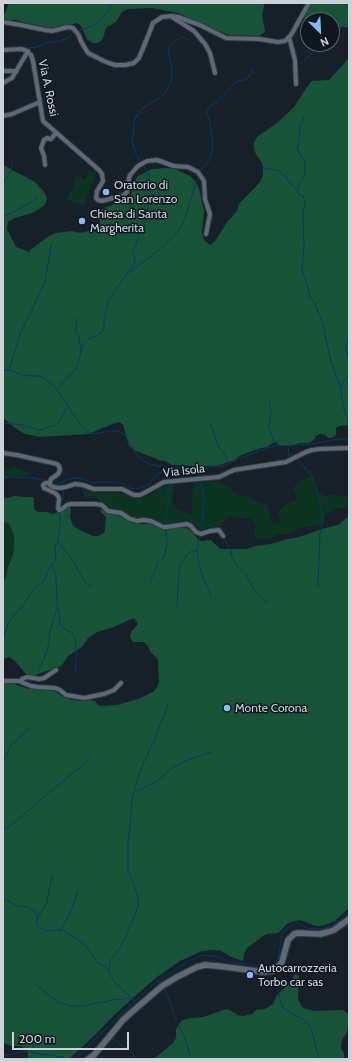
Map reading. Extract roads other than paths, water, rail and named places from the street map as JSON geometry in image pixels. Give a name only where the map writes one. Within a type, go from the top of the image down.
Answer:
[{"type":"main road","points":[[88,1059],[104,1044],[130,1013],[152,994],[162,986],[197,967],[211,965],[264,972],[272,971],[282,962],[288,940],[294,934],[320,934],[328,932],[334,930],[349,919]]},
{"type":"street","points":[[3,22],[21,24],[52,31],[68,27],[73,28],[88,53],[106,62],[120,66],[130,65],[139,58],[154,23],[162,17],[178,17],[200,25],[226,38],[259,39],[278,42],[285,41],[290,37],[309,3]]},
{"type":"street","points":[[168,16],[194,31],[205,44],[210,53],[215,73]]},
{"type":"street","points":[[290,37],[295,60],[296,84]]},
{"type":"street","name":"Via A. Rossi","points":[[3,50],[17,48],[24,49],[31,55],[43,121],[102,174],[102,184],[97,191],[96,198],[98,200],[102,201],[124,195],[127,192],[128,178],[130,175],[138,166],[147,161],[157,160],[174,166],[188,167],[198,172],[204,181],[205,199],[210,214],[206,234]]},
{"type":"street","points":[[3,84],[12,78],[28,51]]},
{"type":"street","points":[[3,71],[17,71]]},
{"type":"street","points":[[3,116],[12,114],[40,102]]},
{"type":"street","points":[[45,165],[41,148],[44,140],[49,138],[51,139],[56,133]]},
{"type":"street","name":"Via Isola","points":[[50,483],[53,487],[60,488],[66,488],[75,484],[94,489],[122,489],[134,495],[140,495],[164,482],[219,477],[234,470],[286,462],[312,450],[349,448]]},
{"type":"street","points":[[3,453],[57,464],[59,466],[60,470],[58,474],[51,479],[50,483],[46,483],[43,486],[58,496],[59,510],[71,504],[102,505],[108,511],[121,513],[136,521],[151,521],[167,528],[187,524],[196,532],[201,534],[219,530],[223,536]]},
{"type":"street","points":[[21,681],[27,677],[39,679],[44,678],[56,670]]},
{"type":"street","points":[[3,680],[21,681],[31,686],[55,688],[66,695],[84,698],[104,694],[114,690],[121,683]]},
{"type":"street","points":[[96,1059],[97,1051]]},
{"type":"waterway","points":[[77,31],[93,26],[100,21],[110,9],[111,3]]},
{"type":"waterway","points":[[340,28],[349,23]]},
{"type":"waterway","points":[[28,48],[38,47],[49,42],[60,41],[67,38],[74,32]]},
{"type":"waterway","points":[[141,162],[136,154],[132,141],[134,122],[142,109],[164,94],[171,82],[172,70],[168,48],[170,45],[183,37],[188,40]]},
{"type":"waterway","points":[[18,63],[25,52]]},
{"type":"waterway","points":[[301,64],[313,52]]},
{"type":"waterway","points":[[199,171],[206,165],[211,156],[213,145],[210,122],[206,112],[209,107],[217,102],[236,82],[247,79],[254,68]]},
{"type":"waterway","points":[[3,80],[13,72]]},
{"type":"waterway","points":[[303,117],[303,121],[300,126],[297,148],[304,161],[305,168],[304,176],[297,189],[299,195],[303,196],[305,203],[303,212],[304,248],[302,269],[310,297],[316,306],[323,325],[331,362],[340,386],[344,410],[349,420]]},
{"type":"waterway","points":[[3,184],[11,171],[13,160]]},
{"type":"waterway","points":[[257,163],[268,169],[278,170],[296,189]]},
{"type":"waterway","points":[[57,389],[75,370],[84,344],[90,338],[97,336],[103,331],[106,317],[105,311],[107,309],[108,301],[134,263],[135,259],[133,250],[136,246],[139,234],[144,228],[151,188],[149,175],[143,165]]},
{"type":"waterway","points":[[126,275],[159,250],[177,233],[182,226],[198,176]]},
{"type":"waterway","points":[[3,217],[37,198]]},
{"type":"waterway","points":[[9,370],[20,334],[45,281],[51,245]]},
{"type":"waterway","points":[[78,318],[76,321],[77,327],[75,331],[79,336],[81,351]]},
{"type":"waterway","points":[[349,336],[346,346],[349,359]]},
{"type":"waterway","points":[[3,370],[9,370],[22,375],[41,376],[52,384],[59,392],[87,432],[94,434],[118,431],[124,434],[139,458],[149,464],[168,468],[223,466],[266,448],[349,439]]},
{"type":"waterway","points":[[341,388],[343,382],[349,375]]},
{"type":"waterway","points":[[269,399],[271,412],[269,427],[275,445]]},
{"type":"waterway","points":[[3,423],[23,425],[40,430],[56,425],[68,408]]},
{"type":"waterway","points":[[210,423],[218,445],[230,463]]},
{"type":"waterway","points":[[288,446],[289,456],[293,454],[294,456]]},
{"type":"waterway","points":[[297,459],[311,475],[319,496],[323,519],[320,533],[318,586]]},
{"type":"waterway","points":[[51,482],[55,484],[75,478],[93,483],[122,483],[130,488],[138,489],[148,485],[158,474],[168,468]]},
{"type":"waterway","points":[[172,480],[171,473],[176,468]]},
{"type":"waterway","points":[[196,468],[200,478]]},
{"type":"waterway","points":[[3,478],[34,478],[48,481]]},
{"type":"waterway","points":[[200,481],[204,497],[201,533]]},
{"type":"waterway","points":[[61,483],[62,487]]},
{"type":"waterway","points":[[166,526],[169,501],[167,492],[172,483]]},
{"type":"waterway","points":[[60,508],[64,490]]},
{"type":"waterway","points":[[58,511],[60,516],[60,528],[55,547],[56,558],[52,567],[56,574],[57,603],[60,625],[73,634],[75,640],[77,652],[75,673]]},
{"type":"waterway","points":[[202,520],[217,529]]},
{"type":"waterway","points":[[151,580],[158,563],[164,557],[167,544],[166,529]]},
{"type":"waterway","points":[[200,536],[197,550],[199,566],[211,598]]},
{"type":"waterway","points":[[224,538],[236,565],[246,575],[257,594],[267,602]]},
{"type":"waterway","points":[[58,541],[72,559],[85,583],[91,587]]},
{"type":"waterway","points":[[177,609],[180,567],[190,552],[197,550]]},
{"type":"waterway","points":[[3,639],[9,621],[22,607],[36,586],[42,583],[49,568],[53,564]]},
{"type":"waterway","points":[[39,670],[49,643],[50,632],[57,608]]},
{"type":"waterway","points":[[135,1001],[116,984],[109,970],[110,961],[126,937],[138,906],[138,898],[135,887],[128,871],[128,842],[132,798],[142,766],[154,741],[168,704]]},
{"type":"waterway","points":[[3,761],[12,744],[30,728]]},
{"type":"waterway","points":[[135,790],[137,791],[155,782],[172,768],[185,761],[211,752]]},
{"type":"waterway","points":[[3,831],[82,766],[91,755]]},
{"type":"waterway","points":[[37,919],[47,902],[52,875]]},
{"type":"waterway","points":[[60,930],[69,916],[78,891]]},
{"type":"waterway","points":[[3,899],[17,906],[28,907],[34,910],[37,914],[38,927],[47,931],[64,931],[84,944],[96,961],[109,970]]},
{"type":"waterway","points":[[75,1059],[155,983],[187,962],[203,955],[218,957],[231,962],[264,966],[272,965],[278,959],[282,935],[288,927],[296,923],[306,928],[324,929],[333,925],[349,912]]},
{"type":"waterway","points":[[346,924],[349,931]]},
{"type":"waterway","points":[[276,979],[283,1008],[305,1021],[311,1028],[319,1059]]},
{"type":"waterway","points":[[36,985],[58,1002],[70,1006],[83,1006],[132,998]]},
{"type":"waterway","points":[[164,988],[186,1041],[190,1056]]},
{"type":"waterway","points":[[112,1037],[122,1046],[129,1049],[136,1059]]},
{"type":"waterway","points":[[3,1056],[29,1051],[66,1059]]},
{"type":"place","name":"Oratorio di San Lorenzo","points":[[106,192]]},
{"type":"place","name":"Chiesa di Santa Margherita","points":[[82,221]]},
{"type":"place","name":"Monte Corona","points":[[227,708]]},
{"type":"place","name":"Autocarrozzeria Torbo car sas","points":[[250,975]]}]
